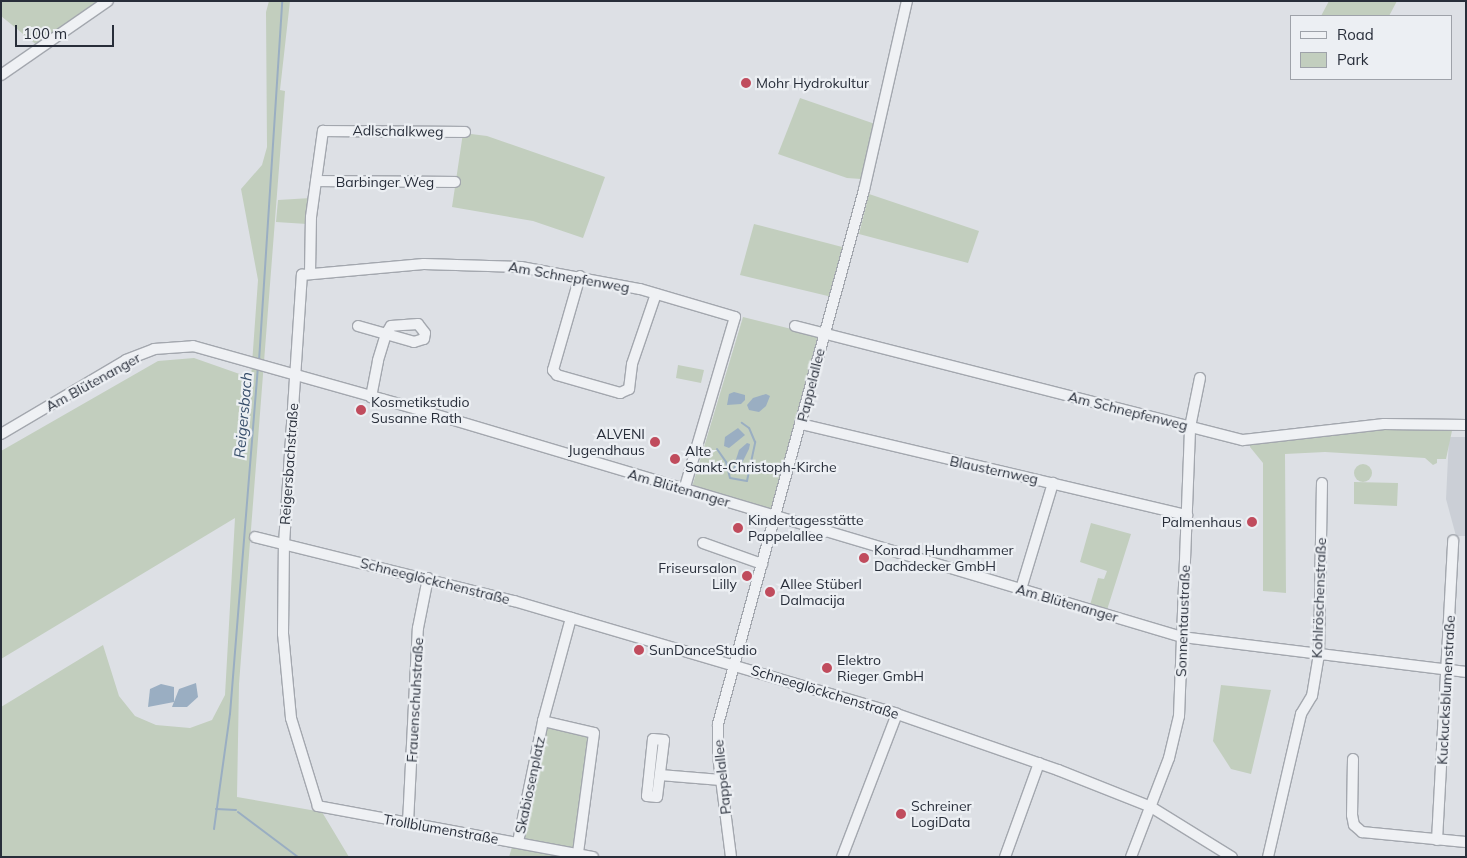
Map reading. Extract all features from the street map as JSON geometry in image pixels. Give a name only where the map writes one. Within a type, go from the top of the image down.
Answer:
[{"type":"street","points":[[1,75],[108,1]]},
{"type":"street","name":"Pappelallee","points":[[731,857],[717,734],[734,664],[864,190],[907,1]]},
{"type":"street","name":"Adlschalkweg","points":[[331,130],[464,132]]},
{"type":"street","name":"Reigersbachstraße","points":[[318,806],[291,718],[283,634],[284,544],[302,275],[310,273],[320,137],[323,131],[331,130]]},
{"type":"street","name":"Barbinger Weg","points":[[316,181],[454,182]]},
{"type":"street","name":"Am Schnepfenweg","points":[[310,273],[388,265],[465,264],[522,267],[580,276],[656,294],[735,317],[684,490]]},
{"type":"street","points":[[580,276],[553,370],[557,375],[620,393],[629,389],[635,355],[656,294]]},
{"type":"street","points":[[358,326],[386,334],[371,397]]},
{"type":"street","name":"Am Schnepfenweg","points":[[795,326],[1190,427],[1249,440],[1384,424],[1466,425]]},
{"type":"street","name":"Am Blütenanger","points":[[1,434],[126,360],[154,349],[193,346],[260,363],[1182,637],[1466,672]]},
{"type":"street","name":"Sonnentaustraße","points":[[1131,857],[1152,807],[1178,722],[1190,427],[1200,378]]},
{"type":"street","name":"Blausternweg","points":[[801,424],[1187,515]]},
{"type":"street","name":"Kohlröschenstraße","points":[[1268,857],[1301,714],[1312,696],[1319,654],[1322,482]]},
{"type":"street","points":[[1022,590],[1052,483]]},
{"type":"street","name":"Schneeglöckchenstraße","points":[[255,537],[428,578],[734,664],[897,714],[1039,763],[1152,807],[1232,857]]},
{"type":"street","name":"Kuckucksblumenstraße","points":[[1437,840],[1453,540]]},
{"type":"street","points":[[703,543],[762,564]]},
{"type":"street","name":"Frauenschuhstraße","points":[[408,823],[418,628],[428,578]]},
{"type":"street","points":[[543,721],[571,618]]},
{"type":"street","points":[[842,857],[897,714]]},
{"type":"street","name":"Skabiosenplatz","points":[[518,842],[543,721],[594,733],[578,853]]},
{"type":"street","points":[[654,739],[664,740],[660,775],[657,797],[647,796],[654,739]]},
{"type":"street","points":[[1353,758],[1354,825],[1362,832],[1466,842]]},
{"type":"street","points":[[1005,857],[1039,763]]},
{"type":"street","points":[[660,775],[721,780]]},
{"type":"street","name":"Trollblumenstraße","points":[[318,806],[593,857]]},
{"type":"shaded area","points":[[1449,437],[1466,437],[1466,536],[1456,536],[1446,499]]},
{"type":"green space","points":[[1,1],[104,1],[38,46],[1,16]]},
{"type":"green space","points":[[269,1],[290,1],[280,90],[285,91],[239,684],[237,797],[322,812],[349,857],[1,857],[1,707],[103,645],[119,696],[135,716],[156,725],[190,728],[212,720],[225,695],[235,518],[1,659],[1,451],[158,361],[194,358],[251,378],[258,280],[241,189],[262,165],[267,147],[266,12]]},
{"type":"green space","points":[[1329,1],[1397,1],[1390,15],[1322,15]]},
{"type":"green space","points":[[800,98],[875,124],[861,179],[847,178],[778,154]]},
{"type":"green space","points":[[463,133],[487,136],[605,177],[583,238],[533,221],[452,207]]},
{"type":"green space","points":[[869,194],[979,231],[968,263],[859,234]]},
{"type":"green space","points":[[311,198],[307,224],[276,222],[278,200]]},
{"type":"green space","points":[[754,224],[846,248],[832,297],[740,275]]},
{"type":"green space","points":[[743,317],[820,336],[773,509],[692,487]]},
{"type":"green space","points":[[678,365],[704,370],[701,383],[676,378]]},
{"type":"green space","points":[[1453,426],[1446,459],[1437,459],[1437,463],[1433,465],[1425,458],[1325,452],[1285,454],[1286,593],[1263,591],[1263,463],[1250,447],[1250,441],[1327,430]]},
{"type":"green space","points":[[1363,464],[1369,467],[1372,473],[1369,479],[1363,482],[1357,479],[1354,473],[1357,467]]},
{"type":"green space","points":[[1354,482],[1398,483],[1397,506],[1354,504]]},
{"type":"green space","points":[[1091,523],[1131,534],[1107,610],[1090,605],[1098,578],[1104,579],[1107,571],[1080,562]]},
{"type":"green space","points":[[1221,685],[1271,690],[1251,774],[1231,769],[1213,741]]},
{"type":"green space","points":[[544,725],[592,735],[576,849],[523,839]]},
{"type":"green space","points":[[512,847],[565,857],[509,857]]},
{"type":"water","points":[[734,392],[745,395],[745,400],[741,404],[727,405],[729,394]]},
{"type":"water","points":[[766,394],[770,396],[766,406],[759,412],[749,410],[747,405],[753,398]]},
{"type":"water","points":[[738,428],[745,435],[729,448],[724,446],[725,437]]},
{"type":"water","points":[[747,443],[750,444],[749,449],[739,469],[736,473],[732,472],[739,450]]},
{"type":"water","points":[[196,683],[198,697],[187,707],[172,707],[179,689]]},
{"type":"water","points":[[161,684],[174,687],[174,702],[148,707],[150,689]]},
{"type":"waterway","name":"Reigersbach","points":[[259,361],[282,1]]},
{"type":"waterway","name":"Reigersbach","points":[[214,829],[230,714],[258,368]]},
{"type":"waterway","points":[[717,449],[726,462],[730,478],[747,481],[755,442],[749,428],[742,423]]},
{"type":"waterway","points":[[216,809],[236,810]]},
{"type":"waterway","points":[[238,812],[298,857]]},
{"type":"place","name":"Mohr Hydrokultur","points":[[746,83]]},
{"type":"place","name":"Kosmetikstudio Susanne Rath","points":[[361,410]]},
{"type":"place","name":"ALVENI Jugendhaus","points":[[655,442]]},
{"type":"place","name":"Alte Sankt-Christoph-Kirche","points":[[675,459]]},
{"type":"place","name":"Palmenhaus","points":[[1252,522]]},
{"type":"place","name":"Kindertagesstätte Pappelallee","points":[[738,528]]},
{"type":"place","name":"Konrad Hundhammer Dachdecker GmbH","points":[[864,558]]},
{"type":"place","name":"Friseursalon Lilly","points":[[747,576]]},
{"type":"place","name":"Allee Stüberl Dalmacija","points":[[770,592]]},
{"type":"place","name":"SunDanceStudio","points":[[639,650]]},
{"type":"place","name":"Elektro Rieger GmbH","points":[[827,668]]},
{"type":"place","name":"Schreiner LogiData","points":[[901,814]]}]
